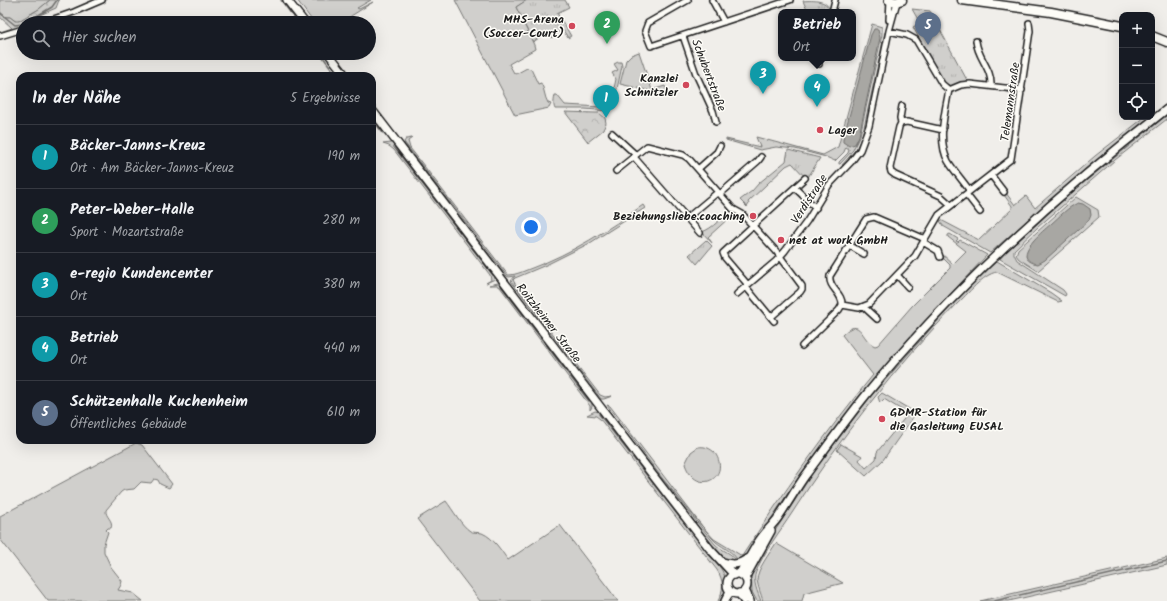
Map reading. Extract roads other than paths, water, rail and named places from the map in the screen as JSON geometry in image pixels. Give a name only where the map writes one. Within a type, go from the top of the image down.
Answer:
[{"type":"main road","points":[[288,0],[300,16]]},
{"type":"main road","points":[[962,0],[1052,12],[1119,25]]},
{"type":"main road","points":[[1155,37],[1167,42]]},
{"type":"main road","points":[[333,60],[343,72]]},
{"type":"main road","points":[[750,601],[728,587],[777,519],[805,476],[866,395],[926,326],[1001,249],[1085,175],[1167,109]]},
{"type":"main road","name":"Roitzheimer Straße","points":[[376,115],[710,548],[737,576]]},
{"type":"main road","points":[[737,576],[759,540],[777,519]]},
{"type":"main road","name":"Roitzheimer Straße","points":[[710,548],[737,576]]},
{"type":"main road","points":[[723,562],[731,565],[738,564],[751,555]]},
{"type":"main road","points":[[724,601],[747,584],[737,576]]},
{"type":"main road","points":[[731,601],[737,592]]},
{"type":"main road","points":[[737,592],[744,601]]},
{"type":"street","points":[[62,16],[102,0]]},
{"type":"street","points":[[688,0],[648,22],[645,31],[651,46],[790,0]]},
{"type":"street","points":[[712,0],[724,22]]},
{"type":"street","name":"Verdistraße","points":[[737,294],[780,256],[801,231],[829,186],[851,162],[862,146],[869,126],[895,1]]},
{"type":"street","name":"Telemannstraße","points":[[864,307],[869,304],[915,256],[936,218],[1012,158],[1030,30],[1029,23]]},
{"type":"street","points":[[0,36],[16,31]]},
{"type":"street","points":[[889,31],[907,35],[916,40],[947,89],[942,145],[946,159],[980,212]]},
{"type":"street","name":"Schubertstraße","points":[[683,36],[693,66],[713,111],[716,122]]},
{"type":"street","points":[[976,40],[977,50],[992,77],[991,86]]},
{"type":"street","points":[[947,89],[965,84],[1022,90]]},
{"type":"street","points":[[902,106],[900,118],[902,123]]},
{"type":"street","points":[[943,130],[907,122],[902,123],[899,127],[890,166],[891,172],[895,175],[942,196],[951,205]]},
{"type":"street","points":[[612,133],[635,156],[700,233]]},
{"type":"street","points":[[616,171],[646,146],[651,146],[685,156],[734,210],[741,214],[753,227],[780,256],[801,284],[802,289],[800,292],[773,319],[723,254],[725,250],[753,227],[805,178]]},
{"type":"street","points":[[698,169],[717,152],[720,146]]},
{"type":"street","points":[[687,218],[758,162],[761,157]]},
{"type":"street","points":[[991,175],[1004,192]]},
{"type":"street","points":[[795,188],[816,208]]},
{"type":"street","points":[[802,346],[840,310],[842,299],[831,284],[829,279],[830,275],[865,220],[871,217],[924,241],[938,250],[940,257]]},
{"type":"street","points":[[849,245],[864,254]]},
{"type":"street","points":[[896,275],[908,287]]},
{"type":"street","points":[[842,305],[857,308],[864,307],[877,319]]},
{"type":"waterway","points":[[37,16],[52,7],[57,0]]},
{"type":"waterway","points":[[281,0],[293,16]]},
{"type":"waterway","points":[[0,13],[16,25]]},
{"type":"waterway","points":[[325,60],[334,72]]},
{"type":"waterway","points":[[376,124],[383,133]]},
{"type":"waterway","points":[[394,147],[493,275]]},
{"type":"waterway","points":[[501,286],[589,401]]},
{"type":"waterway","points":[[599,414],[681,519]]},
{"type":"waterway","points":[[994,601],[1167,561]]},
{"type":"place","name":"MHS-Arena (Soccer-Court)","points":[[572,26]]},
{"type":"place","name":"Peter-Weber-Halle","points":[[607,44]]},
{"type":"place","name":"Schützenhalle Kuchenheim","points":[[928,45]]},
{"type":"place","name":"Kanzlei Schnitzler","points":[[686,85]]},
{"type":"place","name":"e-regio Kundencenter","points":[[763,94]]},
{"type":"place","name":"Betrieb","points":[[817,107]]},
{"type":"place","name":"Bäcker-Janns-Kreuz","points":[[606,118]]},
{"type":"place","name":"Lager","points":[[820,130]]},
{"type":"place","name":"Beziehungsliebe.coaching","points":[[753,216]]},
{"type":"place","name":"net at work GmbH","points":[[781,240]]},
{"type":"place","name":"GDMR-Station für die Gasleitung EUSAL","points":[[882,419]]}]
